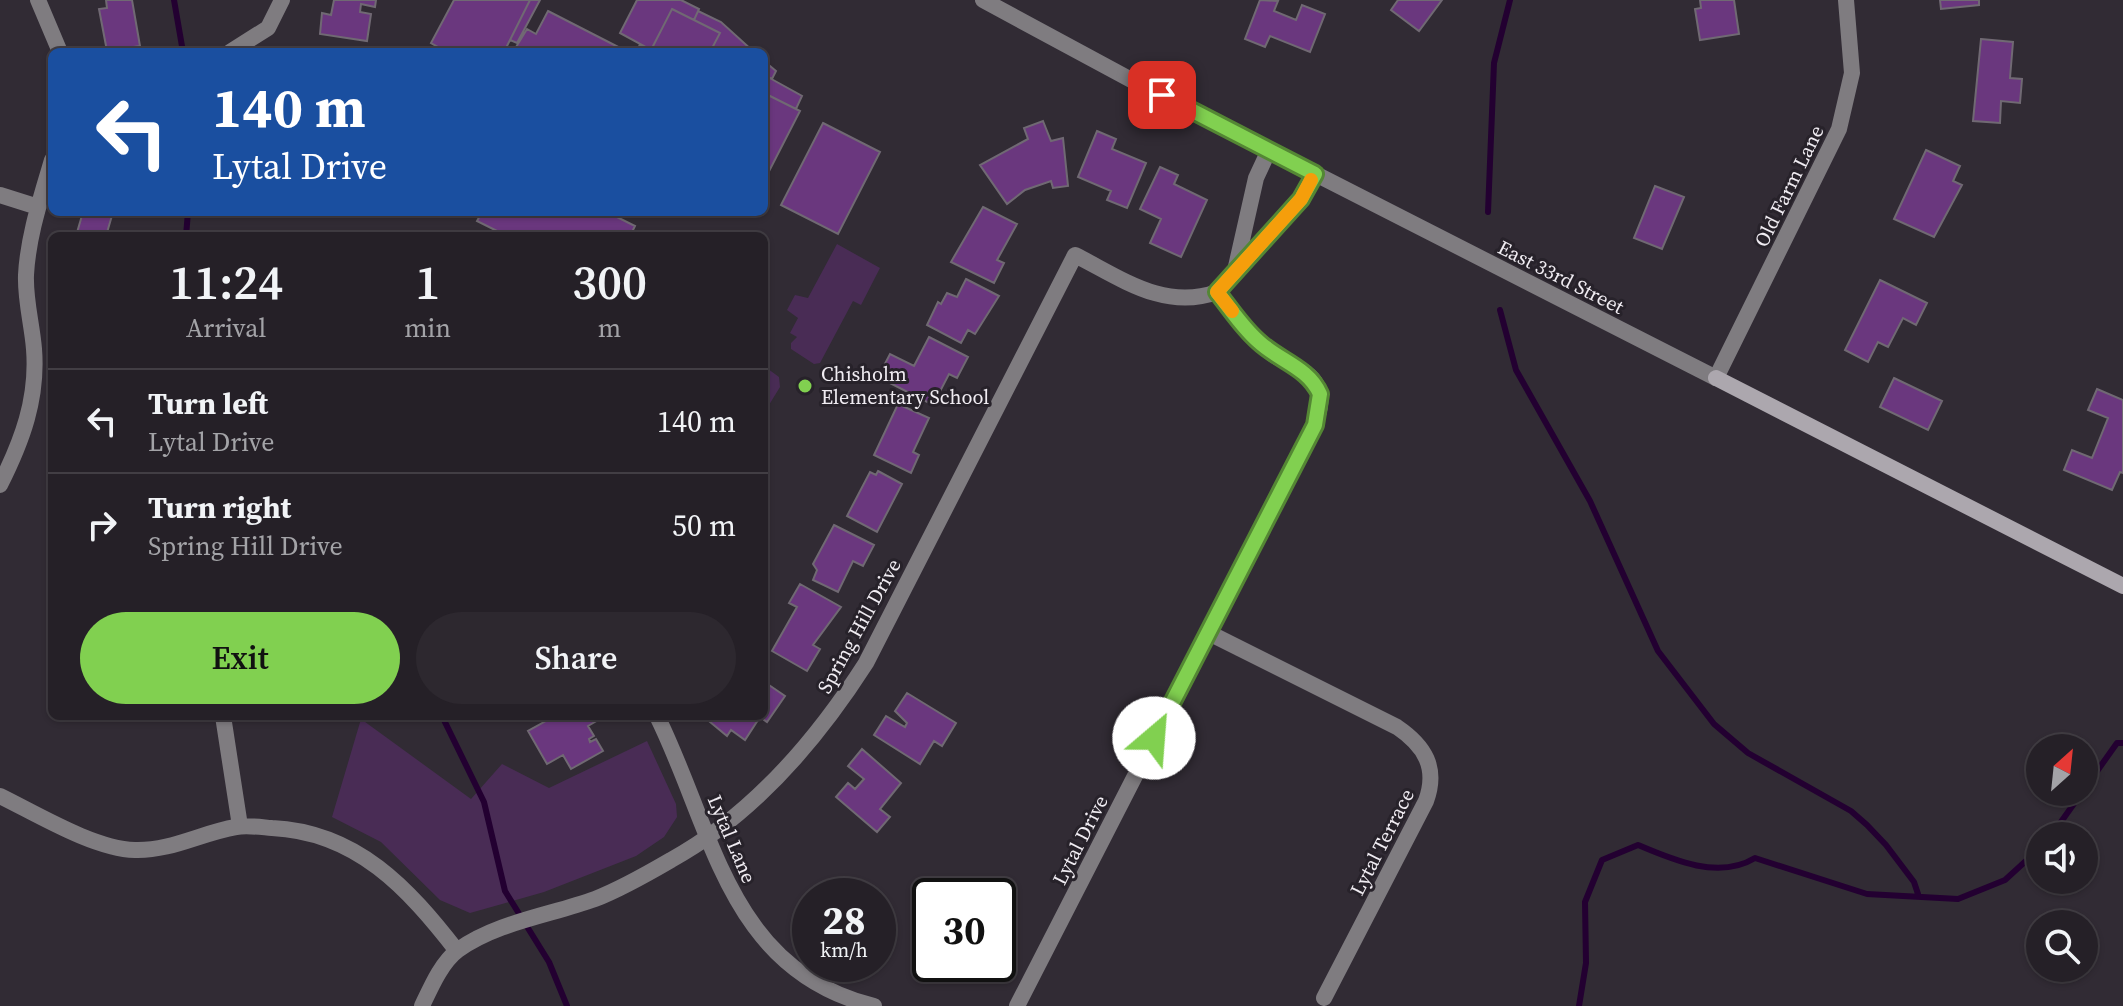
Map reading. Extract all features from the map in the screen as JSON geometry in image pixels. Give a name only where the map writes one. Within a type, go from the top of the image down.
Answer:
[{"type":"main road","name":"East 33rd Street","points":[[1716,378],[2123,586]]},
{"type":"street","points":[[38,0],[58,48]]},
{"type":"street","points":[[236,48],[268,28],[282,0]]},
{"type":"street","name":"East 33rd Street","points":[[983,0],[1315,174],[1716,378]]},
{"type":"street","name":"Old Farm Lane","points":[[1716,378],[1839,129],[1852,73],[1846,0]]},
{"type":"street","points":[[1234,273],[1253,186],[1269,150]]},
{"type":"street","points":[[0,485],[21,443],[32,405],[35,376],[26,275],[38,207],[48,173]]},
{"type":"street","points":[[1217,292],[1301,199],[1315,174]]},
{"type":"street","points":[[0,195],[38,207]]},
{"type":"street","name":"Spring Hill Drive","points":[[422,1006],[438,975],[457,951],[495,931],[597,898],[673,859],[744,808],[799,756],[838,706],[866,663],[1075,255],[1158,296],[1197,299],[1217,292]]},
{"type":"street","name":"Lytal Drive","points":[[1017,1006],[1315,425],[1320,408],[1320,394],[1309,375],[1276,357],[1255,338],[1217,292]]},
{"type":"street","name":"Lytal Terrace","points":[[1207,632],[1397,727],[1416,739],[1427,756],[1432,785],[1426,801],[1324,998]]},
{"type":"street","points":[[224,720],[240,826]]},
{"type":"street","name":"Lytal Lane","points":[[659,720],[707,836],[739,905],[753,927],[784,961],[816,984],[848,1000],[874,1006]]},
{"type":"street","points":[[0,796],[96,841],[132,850],[165,849],[240,826],[298,829],[341,842],[383,867],[425,910],[457,951]]},
{"type":"shaded area","points":[[837,244],[880,268],[861,305],[853,301],[820,363],[814,364],[791,349],[791,343],[797,337],[790,333],[798,318],[787,310],[795,295],[808,298]]},
{"type":"shaded area","points":[[768,369],[779,377],[780,387],[768,406]]},
{"type":"shaded area","points":[[362,720],[471,799],[502,764],[549,788],[647,741],[676,804],[677,817],[664,837],[636,856],[544,892],[470,913],[440,900],[381,842],[332,817]]},
{"type":"building","points":[[106,0],[132,0],[140,46],[106,48],[99,9],[107,8]]},
{"type":"building","points":[[334,0],[376,0],[375,7],[361,4],[360,12],[371,14],[367,41],[320,34],[322,13],[331,15]]},
{"type":"building","points":[[454,0],[530,0],[506,48],[440,48],[431,43]]},
{"type":"building","points":[[530,0],[540,0],[517,43],[510,40]]},
{"type":"building","points":[[637,0],[681,0],[699,9],[694,20],[672,9],[652,48],[620,33]]},
{"type":"building","points":[[1260,0],[1278,1],[1274,11],[1296,20],[1302,5],[1325,14],[1310,52],[1270,36],[1265,47],[1245,39]]},
{"type":"building","points":[[1398,0],[1442,0],[1419,31],[1391,10]]},
{"type":"building","points":[[1700,0],[1734,0],[1739,34],[1700,40],[1695,9],[1701,8]]},
{"type":"building","points":[[1940,0],[1979,0],[1979,5],[1941,9]]},
{"type":"building","points":[[672,9],[720,33],[712,48],[652,48]]},
{"type":"building","points":[[548,11],[620,48],[515,48],[527,29],[536,34]]},
{"type":"building","points":[[698,11],[721,22],[750,48],[712,48],[720,33],[694,20]]},
{"type":"building","points":[[1981,39],[2013,42],[2010,78],[2022,79],[2020,103],[2001,101],[2000,123],[1973,121]]},
{"type":"building","points":[[768,64],[776,71],[772,79],[768,77]]},
{"type":"building","points":[[768,77],[802,96],[796,109],[768,95]]},
{"type":"building","points":[[768,95],[800,111],[768,173]]},
{"type":"building","points":[[1043,121],[1051,141],[1063,138],[1068,186],[1053,188],[1051,181],[1025,190],[1007,204],[980,165],[1028,139],[1024,128]]},
{"type":"building","points":[[823,123],[880,152],[838,234],[781,205]]},
{"type":"building","points":[[1097,131],[1116,139],[1112,149],[1146,163],[1127,208],[1107,200],[1111,191],[1078,177]]},
{"type":"building","points":[[1926,150],[1960,166],[1953,181],[1962,185],[1934,237],[1894,219]]},
{"type":"building","points":[[1160,167],[1178,175],[1174,184],[1207,200],[1181,257],[1150,243],[1161,219],[1140,209]]},
{"type":"building","points":[[1655,186],[1684,197],[1662,249],[1634,238]]},
{"type":"building","points":[[983,207],[1017,224],[997,260],[1004,263],[994,283],[951,262]]},
{"type":"building","points":[[82,216],[112,216],[107,232],[77,232]]},
{"type":"building","points":[[480,216],[615,216],[635,226],[632,232],[499,232],[477,221]]},
{"type":"building","points":[[966,279],[999,296],[975,334],[968,330],[961,343],[927,325],[938,302],[941,304],[947,293],[957,297]]},
{"type":"building","points":[[1880,280],[1927,303],[1916,325],[1903,318],[1888,347],[1878,342],[1868,362],[1845,350]]},
{"type":"building","points":[[929,337],[968,357],[957,378],[949,374],[933,405],[878,377],[890,354],[914,366]]},
{"type":"building","points":[[1894,378],[1942,401],[1928,430],[1880,407]]},
{"type":"building","points":[[2097,389],[2123,400],[2123,473],[2120,472],[2112,490],[2064,470],[2072,450],[2092,458],[2108,418],[2088,410]]},
{"type":"building","points":[[898,404],[929,418],[913,452],[919,455],[911,473],[874,455]]},
{"type":"building","points":[[878,471],[902,484],[877,532],[847,516],[870,472],[876,475]]},
{"type":"building","points":[[834,525],[874,545],[863,566],[853,561],[838,592],[813,580],[817,570],[813,564]]},
{"type":"building","points":[[800,584],[841,607],[813,645],[820,649],[807,671],[772,651],[797,607],[789,603]]},
{"type":"building","points":[[768,684],[785,696],[767,722],[764,720],[768,720]]},
{"type":"building","points":[[907,693],[956,723],[942,746],[934,741],[920,764],[874,735],[886,716],[905,727],[907,723],[895,711]]},
{"type":"building","points":[[548,720],[598,720],[588,726],[594,736],[589,739],[590,742],[596,739],[603,751],[571,769],[563,755],[547,764],[528,731]]},
{"type":"building","points":[[708,720],[758,720],[745,740],[731,730],[727,736]]},
{"type":"building","points":[[862,749],[901,783],[880,809],[890,817],[877,832],[836,797],[848,783],[855,789],[864,779],[848,766]]},
{"type":"waterway","points":[[174,0],[182,48]]},
{"type":"waterway","points":[[1488,212],[1494,63],[1510,0]]},
{"type":"waterway","points":[[186,232],[188,216]]},
{"type":"waterway","points":[[1500,310],[1516,370],[1590,501],[1658,651],[1714,724],[1748,753],[1851,811],[1867,825],[1914,882],[1918,894]]},
{"type":"waterway","points":[[444,720],[484,802],[505,891],[549,962],[567,1006]]},
{"type":"waterway","points":[[2061,822],[2117,743],[2123,743]]},
{"type":"waterway","points":[[1579,1006],[1586,963],[1585,902],[1602,860],[1638,845],[1681,862],[1711,868],[1741,864],[1755,858],[1867,894],[1958,899],[2005,880],[2026,861]]},
{"type":"slow traffic","points":[[1232,311],[1217,292],[1301,199],[1311,180]]},
{"type":"place","name":"Chisholm Elementary School","points":[[805,386]]},
{"type":"route","points":[[1154,738],[1315,425],[1320,408],[1320,394],[1309,375],[1276,357],[1255,338],[1217,292],[1301,199],[1315,174],[1162,95]]}]
